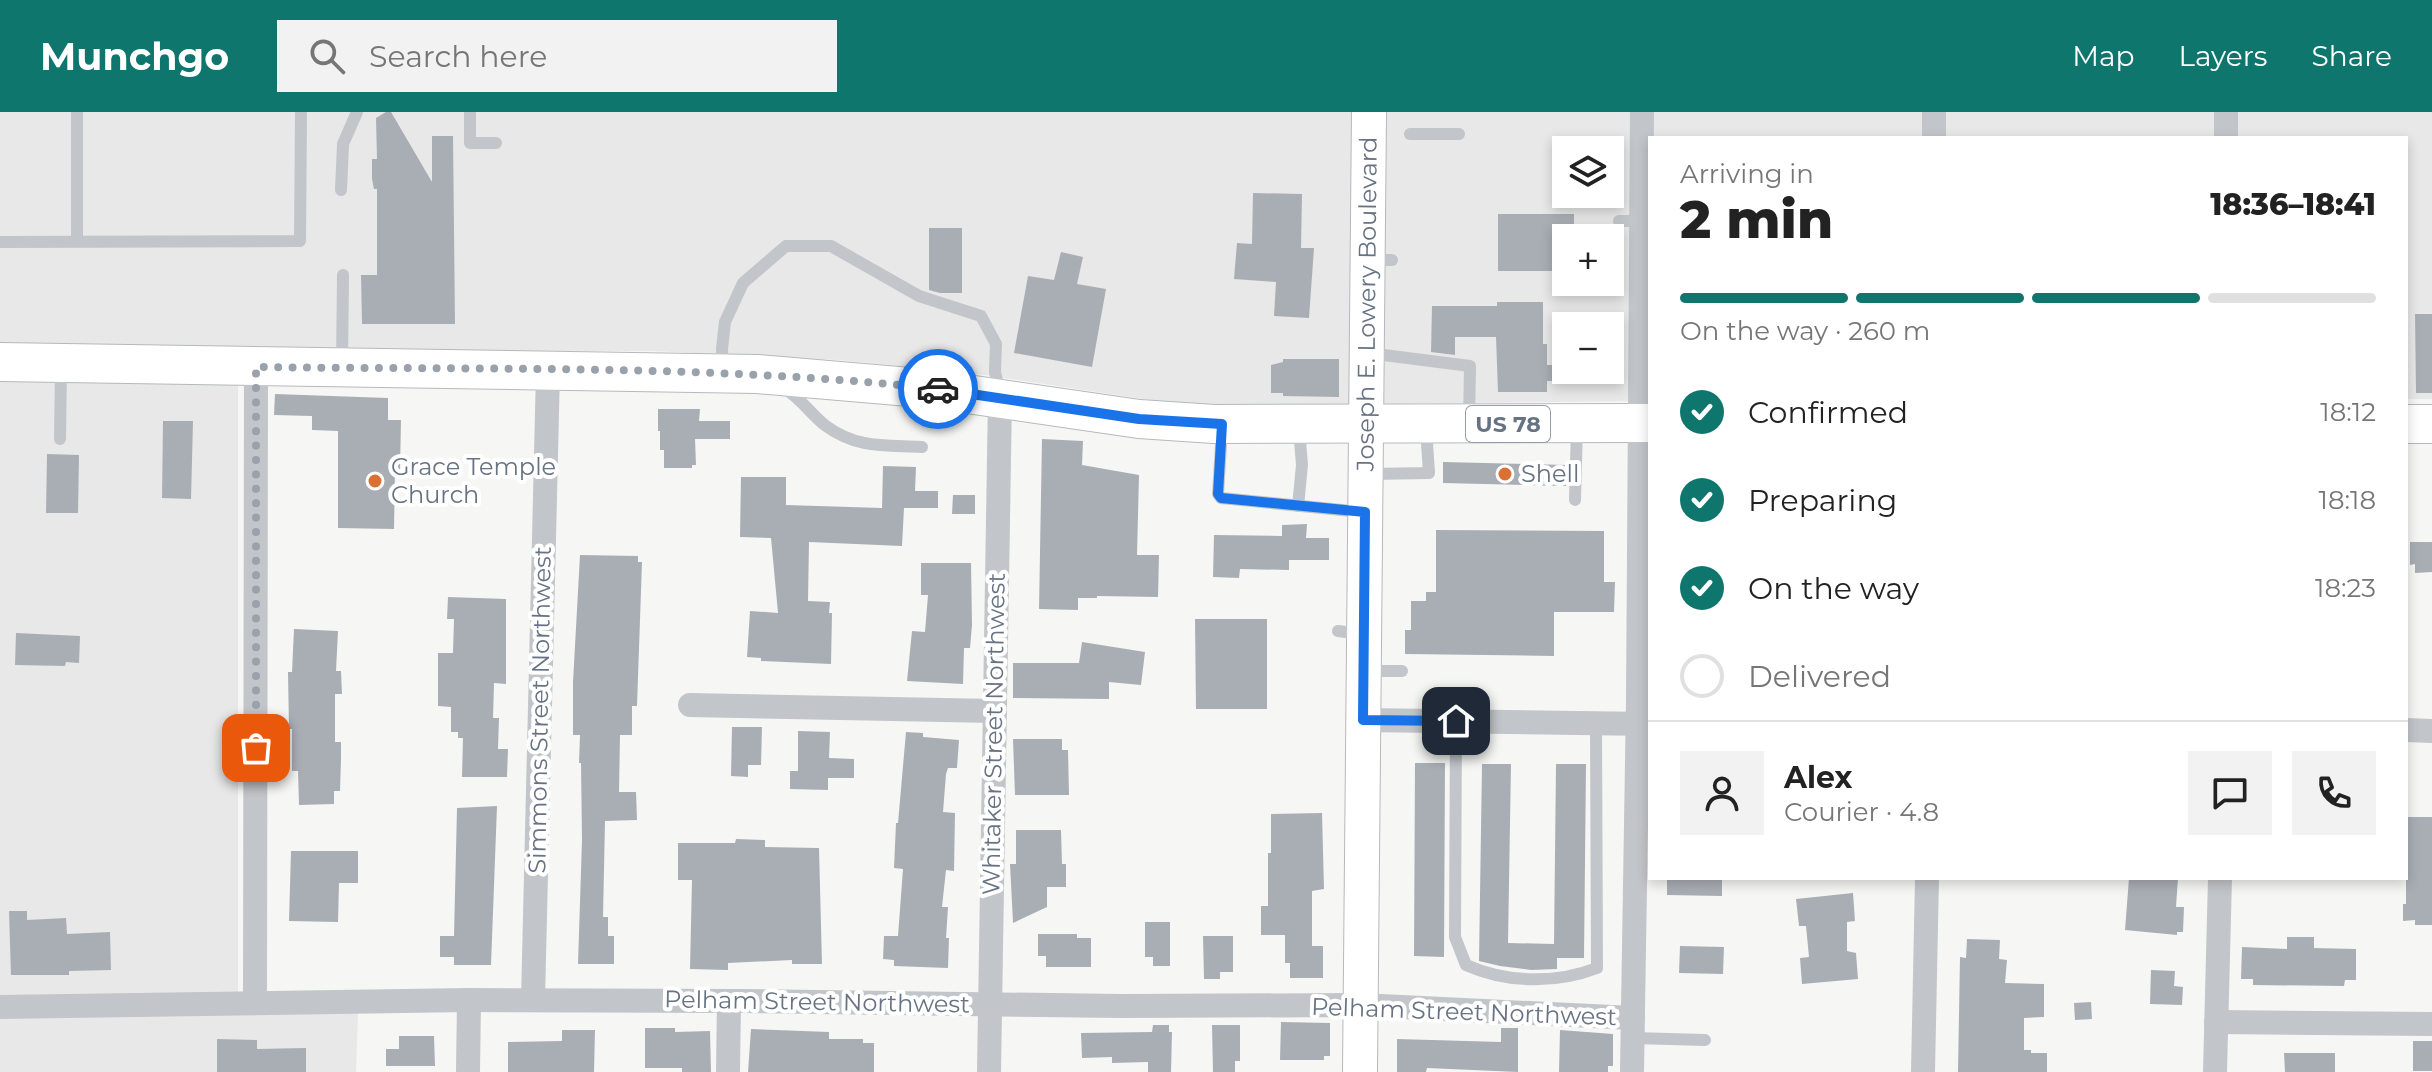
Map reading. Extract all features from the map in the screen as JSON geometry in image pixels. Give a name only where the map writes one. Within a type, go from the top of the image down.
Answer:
[{"type":"main road","name":"Joseph E. Lowery Boulevard","points":[[1360,1072],[1363,720],[1351,633],[1365,512],[1367,353],[1380,260],[1369,112]]},
{"type":"main road","name":"US 78","points":[[0,362],[740,374],[847,380],[1000,397],[1139,419],[1222,424],[1646,423]]},
{"type":"main road","points":[[2408,424],[2432,424]]},
{"type":"street","points":[[1632,1072],[1644,724],[1646,423],[1638,230],[1642,112]]},
{"type":"street","points":[[1934,112],[1934,136]]},
{"type":"street","points":[[2226,112],[2226,136]]},
{"type":"street","points":[[255,1003],[256,367]]},
{"type":"street","name":"Simmons Street Northwest","points":[[533,1000],[548,371]]},
{"type":"street","name":"Whitaker Street Northwest","points":[[989,1072],[1000,397]]},
{"type":"street","points":[[690,705],[995,711]]},
{"type":"street","points":[[1363,720],[1644,724]]},
{"type":"street","points":[[2408,730],[2432,731]]},
{"type":"street","points":[[1923,1072],[1927,880]]},
{"type":"street","points":[[2215,1072],[2220,880]]},
{"type":"street","points":[[468,1072],[469,1000]]},
{"type":"street","name":"Pelham Street Northwest","points":[[0,1007],[469,1000],[1360,1005],[1633,1028]]},
{"type":"street","points":[[728,1072],[729,1001]]},
{"type":"street","points":[[2216,1022],[2432,1024]]},
{"type":"lane","points":[[77,112],[77,241]]},
{"type":"lane","points":[[0,242],[300,241],[301,112]]},
{"type":"lane","points":[[341,190],[343,144],[357,112]]},
{"type":"lane","points":[[470,112],[470,143],[496,143]]},
{"type":"lane","points":[[1410,134],[1459,134]]},
{"type":"lane","points":[[922,447],[855,443],[825,426],[793,393],[740,374],[722,349],[725,322],[743,283],[786,246],[831,246],[919,296],[981,316],[996,344],[995,372],[1000,397]]},
{"type":"lane","points":[[342,368],[343,275]]},
{"type":"lane","points":[[1367,353],[1470,366],[1469,424]]},
{"type":"lane","points":[[60,439],[61,363]]},
{"type":"lane","points":[[1575,500],[1577,423]]},
{"type":"lane","points":[[1222,424],[1218,494],[1221,498],[1365,512]]},
{"type":"lane","points":[[1298,506],[1302,465],[1299,424]]},
{"type":"lane","points":[[1366,474],[1429,473],[1426,424]]},
{"type":"lane","points":[[1359,677],[1402,671]]},
{"type":"lane","points":[[1456,721],[1455,937],[1466,965],[1485,974],[1544,980],[1575,977],[1597,968],[1596,723]]},
{"type":"lane","points":[[1633,1028],[1705,1040]]},
{"type":"shaded area","points":[[0,112],[2432,112],[2432,399],[2408,399],[2408,136],[1648,136],[1648,401],[1190,406],[971,373],[839,360],[653,351],[238,350],[238,1012],[358,1012],[356,1072],[0,1072]]},
{"type":"building","points":[[391,112],[432,182],[432,136],[453,136],[455,324],[362,324],[361,275],[377,275],[377,189],[374,189],[372,179],[372,159],[377,159],[376,118]]},
{"type":"building","points":[[1253,193],[1302,194],[1301,248],[1314,248],[1309,318],[1274,316],[1276,282],[1234,279],[1237,243],[1252,244]]},
{"type":"building","points":[[1498,214],[1574,214],[1574,224],[1552,224],[1552,271],[1498,271]]},
{"type":"building","points":[[929,228],[962,228],[962,293],[929,290]]},
{"type":"building","points":[[1061,252],[1083,257],[1077,284],[1106,289],[1092,367],[1014,353],[1028,276],[1054,280]]},
{"type":"building","points":[[1497,302],[1543,302],[1543,344],[1547,344],[1547,365],[1552,365],[1552,381],[1547,381],[1547,392],[1498,392],[1496,337],[1455,337],[1455,355],[1431,352],[1432,306],[1497,306]]},
{"type":"building","points":[[2415,314],[2432,314],[2432,393],[2416,393]]},
{"type":"building","points":[[1283,359],[1339,359],[1339,397],[1271,393],[1271,365],[1283,362]]},
{"type":"building","points":[[275,394],[388,398],[388,420],[401,420],[400,470],[395,470],[394,529],[338,528],[338,431],[312,430],[312,416],[274,415]]},
{"type":"building","points":[[658,409],[700,409],[699,421],[730,421],[730,439],[695,439],[696,465],[692,468],[664,468]]},
{"type":"building","points":[[163,421],[193,421],[191,499],[162,498]]},
{"type":"building","points":[[1042,439],[1083,441],[1082,465],[1139,475],[1137,555],[1159,555],[1158,597],[1097,596],[1078,598],[1078,610],[1039,609]]},
{"type":"building","points":[[47,454],[79,455],[78,513],[46,513]]},
{"type":"building","name":"Shell","points":[[1443,462],[1567,465],[1566,486],[1443,483]]},
{"type":"building","points":[[883,466],[916,467],[915,491],[938,491],[938,508],[904,508],[902,546],[809,542],[808,601],[830,602],[831,664],[761,661],[761,658],[747,657],[750,611],[778,613],[771,538],[740,537],[741,477],[786,477],[786,505],[882,508]]},
{"type":"building","points":[[953,495],[975,495],[975,514],[952,514]]},
{"type":"building","points":[[1307,524],[1306,538],[1329,538],[1329,560],[1289,560],[1289,570],[1240,569],[1239,578],[1213,577],[1214,535],[1282,536],[1282,525]]},
{"type":"building","points":[[1436,530],[1604,531],[1604,582],[1615,582],[1614,612],[1554,612],[1554,656],[1405,654],[1405,630],[1411,630],[1411,601],[1426,601],[1426,592],[1436,592]]},
{"type":"building","points":[[2410,542],[2432,542],[2432,572],[2415,573],[2415,564],[2410,565]]},
{"type":"building","points":[[580,555],[638,556],[638,562],[642,562],[637,706],[632,706],[632,735],[620,735],[619,792],[636,792],[637,820],[605,821],[603,917],[608,917],[608,936],[614,936],[614,964],[578,964],[581,763],[580,735],[573,735],[573,682]]},
{"type":"building","points":[[921,563],[971,563],[972,625],[970,648],[964,648],[963,684],[907,681],[912,631],[925,632],[928,595],[921,595]]},
{"type":"building","points":[[448,597],[506,599],[506,684],[494,683],[493,718],[499,718],[498,749],[508,749],[507,777],[462,777],[463,738],[458,738],[458,732],[451,732],[451,707],[438,706],[438,653],[453,653],[454,619],[447,619]]},
{"type":"building","points":[[1195,619],[1267,619],[1267,709],[1196,709]]},
{"type":"building","points":[[294,629],[338,631],[336,671],[341,671],[342,694],[335,694],[335,742],[341,742],[341,760],[340,791],[334,791],[334,804],[299,805],[298,771],[292,771],[292,729],[289,729],[288,672],[292,672]]},
{"type":"building","points":[[16,633],[80,636],[79,663],[66,662],[65,666],[15,665]]},
{"type":"building","points":[[1082,642],[1145,652],[1141,685],[1109,682],[1109,699],[1013,698],[1013,663],[1079,663]]},
{"type":"building","points":[[732,727],[762,727],[761,765],[748,765],[748,777],[731,776]]},
{"type":"building","points":[[798,731],[830,732],[829,758],[854,759],[854,778],[828,778],[828,790],[790,789],[790,771],[798,771]]},
{"type":"building","points":[[906,732],[923,733],[923,737],[959,740],[957,768],[948,768],[946,774],[943,812],[955,813],[954,871],[946,870],[942,907],[948,907],[948,968],[894,966],[894,960],[883,959],[884,936],[898,936],[903,869],[894,868]]},
{"type":"building","points":[[1013,739],[1062,739],[1062,750],[1068,750],[1069,795],[1015,795]]},
{"type":"building","points":[[1415,763],[1445,763],[1444,957],[1414,956]]},
{"type":"building","points":[[1482,764],[1511,764],[1508,943],[1554,944],[1556,764],[1586,764],[1584,958],[1557,958],[1557,969],[1531,970],[1479,961]]},
{"type":"building","points":[[497,806],[491,965],[454,965],[454,957],[440,957],[440,936],[454,936],[457,808]]},
{"type":"building","points":[[1322,813],[1324,889],[1312,891],[1312,946],[1323,946],[1323,978],[1290,978],[1290,963],[1285,963],[1285,935],[1261,935],[1261,906],[1268,906],[1271,814]]},
{"type":"building","points":[[2408,817],[2432,817],[2432,925],[2415,925],[2415,920],[2403,921],[2403,904],[2406,904]]},
{"type":"building","points":[[1016,830],[1061,830],[1066,887],[1047,887],[1047,907],[1013,923],[1010,864],[1016,864]]},
{"type":"building","points":[[736,839],[765,840],[765,847],[819,848],[822,964],[792,964],[792,960],[728,963],[728,970],[690,969],[692,880],[678,880],[678,843],[735,843]]},
{"type":"building","points":[[291,851],[358,851],[358,883],[339,883],[338,922],[289,921]]},
{"type":"building","points":[[1667,880],[1722,880],[1722,896],[1667,895]]},
{"type":"building","points":[[2129,880],[2178,880],[2176,907],[2184,907],[2183,932],[2177,932],[2177,935],[2125,930]]},
{"type":"building","points":[[1853,893],[1855,921],[1847,922],[1847,951],[1856,953],[1858,979],[1802,984],[1800,958],[1809,957],[1806,926],[1799,926],[1796,899]]},
{"type":"building","points":[[9,911],[27,911],[27,920],[66,918],[67,934],[110,932],[111,970],[69,971],[69,975],[11,975]]},
{"type":"building","points":[[1145,922],[1170,922],[1170,966],[1153,966],[1153,957],[1145,957]]},
{"type":"building","points":[[1038,934],[1077,934],[1077,938],[1091,938],[1091,967],[1046,967],[1046,956],[1038,956]]},
{"type":"building","points":[[1203,936],[1233,936],[1233,972],[1220,972],[1220,979],[1204,979]]},
{"type":"building","points":[[2287,937],[2314,937],[2314,948],[2356,949],[2356,980],[2345,980],[2344,986],[2253,985],[2253,979],[2241,979],[2242,947],[2287,949]]},
{"type":"building","points":[[1967,939],[2000,940],[1999,959],[2007,960],[2005,983],[2044,984],[2044,1017],[2024,1018],[2024,1050],[2047,1053],[2047,1072],[1958,1072],[1960,957],[1966,958]]},
{"type":"building","points":[[1680,946],[1724,947],[1723,974],[1679,973]]},
{"type":"building","points":[[2151,970],[2175,971],[2174,986],[2183,987],[2182,1005],[2150,1004]]},
{"type":"building","points":[[2091,1002],[2092,1019],[2075,1020],[2074,1003]]},
{"type":"building","points":[[1281,1022],[1330,1023],[1330,1056],[1324,1056],[1324,1060],[1280,1060]]},
{"type":"building","points":[[1153,1025],[1169,1025],[1169,1032],[1172,1032],[1171,1072],[1148,1072],[1148,1062],[1112,1063],[1112,1057],[1082,1058],[1081,1033],[1152,1032]]},
{"type":"building","points":[[1212,1025],[1240,1025],[1240,1061],[1235,1061],[1235,1072],[1213,1072]]},
{"type":"building","points":[[645,1028],[675,1028],[675,1032],[710,1031],[711,1072],[645,1068]]},
{"type":"building","points":[[1501,1028],[1518,1028],[1518,1072],[1427,1068],[1426,1072],[1397,1072],[1397,1039],[1501,1042]]},
{"type":"building","points":[[751,1029],[829,1032],[829,1039],[863,1039],[863,1043],[874,1043],[874,1072],[748,1072]]},
{"type":"building","points":[[562,1030],[595,1030],[594,1072],[508,1072],[508,1042],[562,1041]]},
{"type":"building","points":[[1560,1030],[1613,1034],[1613,1066],[1608,1066],[1608,1072],[1559,1072]]},
{"type":"building","points":[[399,1036],[434,1036],[435,1066],[386,1066],[386,1049],[399,1049]]},
{"type":"building","points":[[217,1039],[257,1040],[257,1049],[306,1048],[306,1072],[217,1072]]},
{"type":"building","points":[[2413,1041],[2432,1041],[2432,1071],[2413,1071]]},
{"type":"building","points":[[2284,1053],[2335,1053],[2335,1072],[2285,1072]]},
{"type":"way so far","points":[[256,748],[256,367],[697,372],[847,380],[938,389]]},
{"type":"place","name":"Shell","points":[[1505,474]]},
{"type":"place","name":"Grace Temple Church","points":[[375,481]]},
{"type":"route","points":[[938,389],[1139,419],[1222,424],[1218,494],[1221,498],[1365,512],[1363,720],[1456,721]]}]
